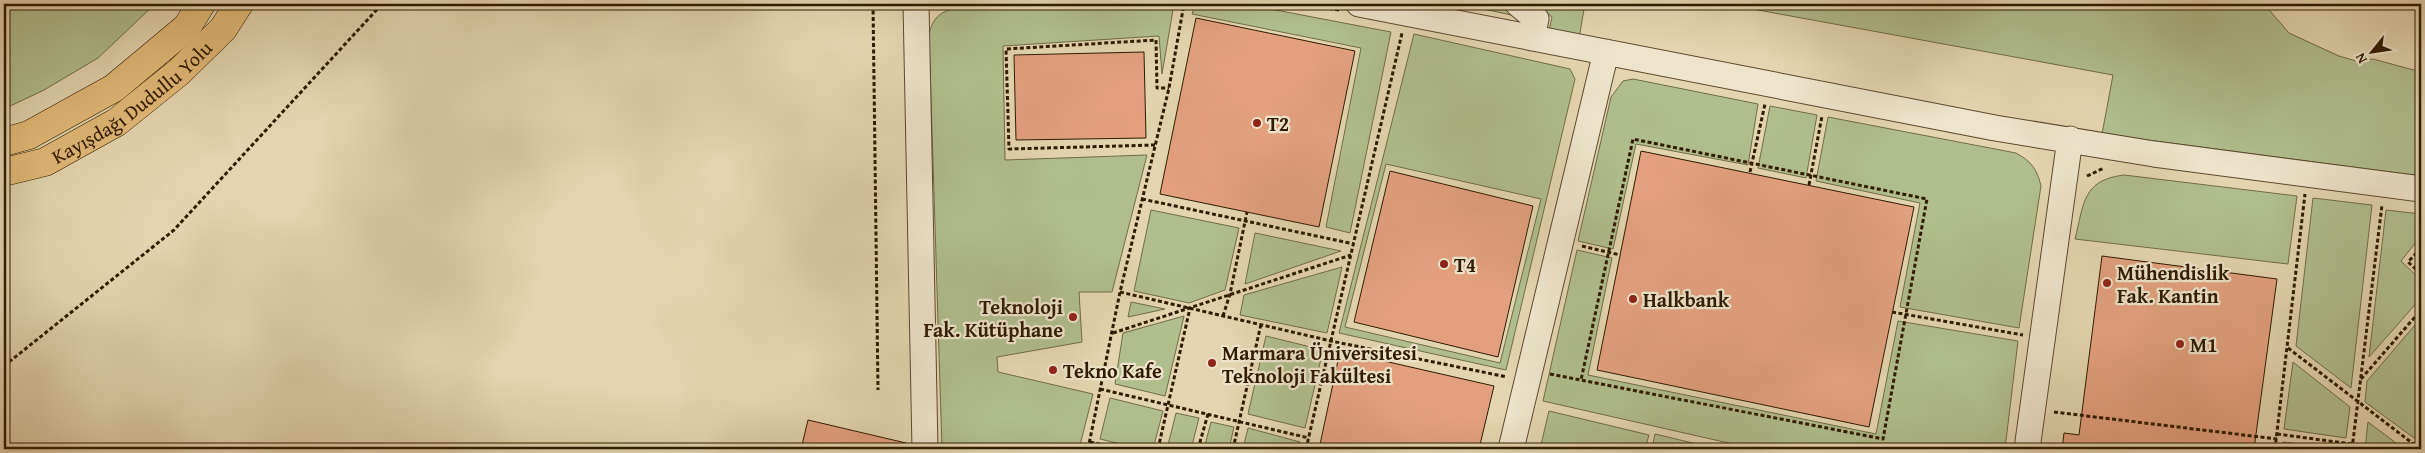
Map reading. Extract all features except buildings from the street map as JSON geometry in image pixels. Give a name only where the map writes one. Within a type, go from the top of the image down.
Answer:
[{"type":"main road","name":"Kayışdağı Dudullu Yolu","points":[[4,142],[29,135],[114,88],[186,27],[201,4]]},
{"type":"main road","name":"Kayışdağı Dudullu Yolu","points":[[4,172],[45,162],[117,122],[179,72],[222,29],[239,4]]},
{"type":"lane","points":[[916,4],[925,449]]},
{"type":"lane","points":[[1518,4],[1536,19],[1532,38]]},
{"type":"lane","points":[[1349,7],[1402,14],[1532,38],[1995,128],[2154,154],[2421,189]]},
{"type":"lane","points":[[1510,449],[1606,52]]},
{"type":"lane","points":[[2028,449],[2070,139]]},
{"type":"path","points":[[4,366],[174,230],[382,4]]},
{"type":"path","points":[[873,4],[878,390]]},
{"type":"path","points":[[1088,449],[1120,292],[1169,88],[1184,4]]},
{"type":"path","points":[[1303,4],[1349,7]]},
{"type":"path","points":[[1306,449],[1354,244],[1402,14]]},
{"type":"path","points":[[1155,145],[1009,149],[1006,49],[1156,40],[1157,88],[1169,88]]},
{"type":"path","points":[[1750,172],[1766,100]]},
{"type":"path","points":[[1809,185],[1823,110]]},
{"type":"path","points":[[1545,373],[1883,439],[1927,199],[1633,139],[1581,380]]},
{"type":"path","points":[[2082,181],[2089,175],[2112,167]]},
{"type":"path","points":[[2276,449],[2305,192]]},
{"type":"path","points":[[1142,199],[1354,244]]},
{"type":"path","points":[[2352,449],[2383,202]]},
{"type":"path","points":[[1223,316],[1230,294],[1247,212]]},
{"type":"path","points":[[1573,244],[1620,255]]},
{"type":"path","points":[[2421,248],[2408,262],[2421,274]]},
{"type":"path","points":[[1113,333],[1351,254]]},
{"type":"path","points":[[1120,292],[1331,341],[1512,378]]},
{"type":"path","points":[[1158,449],[1190,307]]},
{"type":"path","points":[[2360,379],[2421,310]]},
{"type":"path","points":[[1892,312],[2028,336]]},
{"type":"path","points":[[1233,449],[1261,324]]},
{"type":"path","points":[[2287,348],[2420,449]]},
{"type":"path","points":[[1100,389],[1309,438]]},
{"type":"path","points":[[2048,411],[2277,439]]},
{"type":"path","points":[[1198,449],[1208,414]]},
{"type":"path","points":[[2277,434],[2352,444]]},
{"type":"path","points":[[1090,442],[1120,449]]},
{"type":"green space","points":[[4,4],[155,4],[98,58],[44,90],[4,109]]},
{"type":"green space","points":[[1060,4],[1174,4],[1162,74],[1159,36],[1003,46],[1005,160],[1147,155],[1112,292],[1079,292],[1082,342],[997,357],[998,372],[1093,394],[1079,449],[942,449],[929,34],[932,24],[937,17],[954,8]]},
{"type":"green space","points":[[1460,4],[1501,4],[1516,16]]},
{"type":"green space","points":[[1536,4],[1585,4],[1579,38],[1549,31],[1552,17]]},
{"type":"green space","points":[[1725,4],[2264,4],[2289,33],[2339,56],[2356,61],[2373,59],[2421,72],[2421,176],[2102,134],[2113,75]]},
{"type":"green space","points":[[1195,5],[1265,8],[1391,32],[1350,233],[1326,227],[1361,48],[1192,14]]},
{"type":"green space","points":[[1414,34],[1570,69],[1575,79],[1506,370],[1339,333]],"holes":[[[1386,164],[1541,199],[1500,363],[1345,327]]]},
{"type":"green space","points":[[1633,79],[1758,104],[1748,165],[1636,144],[1613,249],[1578,241],[1611,97],[1623,81]]},
{"type":"green space","points":[[1770,106],[1817,115],[1806,178],[1758,168]]},
{"type":"green space","points":[[1828,117],[2016,153],[2029,162],[2038,175],[2041,186],[2019,328],[1900,307],[1920,203],[1816,181]]},
{"type":"green space","points":[[2124,175],[2297,196],[2288,264],[2075,239],[2083,205],[2092,188],[2100,182]]},
{"type":"green space","points":[[2313,198],[2372,205],[2351,388],[2296,346]]},
{"type":"green space","points":[[1151,210],[1239,228],[1225,290],[1189,303],[1134,291]]},
{"type":"green space","points":[[2386,210],[2421,214],[2421,236],[2401,261],[2421,280],[2421,298],[2369,357]]},
{"type":"green space","points":[[1255,233],[1341,251],[1245,284]]},
{"type":"green space","points":[[1577,250],[1612,258],[1588,375],[1876,434],[1898,321],[2018,341],[2005,449],[1755,449],[1543,401]]},
{"type":"green space","points":[[1342,267],[1327,333],[1240,315],[1244,295]]},
{"type":"green space","points":[[1131,302],[1165,309],[1128,317]]},
{"type":"green space","points":[[1184,316],[1165,396],[1115,384],[1123,333]]},
{"type":"green space","points":[[2421,318],[2421,443],[2365,402],[2367,381]]},
{"type":"green space","points":[[1266,336],[1323,350],[1305,428],[1248,414]]},
{"type":"green space","points":[[2293,362],[2350,407],[2346,438],[2284,429]]},
{"type":"green space","points":[[1110,398],[1163,411],[1153,449],[1141,449],[1100,439]]},
{"type":"green space","points":[[1549,411],[1649,435],[1645,449],[1540,449]]},
{"type":"green space","points":[[1176,413],[1199,418],[1191,449],[1167,449]]},
{"type":"green space","points":[[1211,422],[1234,427],[1229,449],[1204,449]]},
{"type":"green space","points":[[2368,422],[2404,449],[2365,449]]},
{"type":"green space","points":[[1248,428],[1300,442],[1298,449],[1243,449]]},
{"type":"green space","points":[[1655,434],[1718,449],[1652,449]]},
{"type":"green space","points":[[2283,442],[2342,449],[2282,449]]},
{"type":"place","name":"T2","points":[[1257,123]]},
{"type":"place","name":"T4","points":[[1444,264]]},
{"type":"place","name":"Mühendislik Fak. Kantin","points":[[2107,283]]},
{"type":"place","name":"Halkbank","points":[[1633,299]]},
{"type":"place","name":"Teknoloji Fak. Kütüphane","points":[[1073,317]]},
{"type":"place","name":"M1","points":[[2180,344]]},
{"type":"place","name":"Marmara Üniversitesi Teknoloji Fakültesi","points":[[1212,363]]},
{"type":"place","name":"Tekno Kafe","points":[[1053,370]]}]
